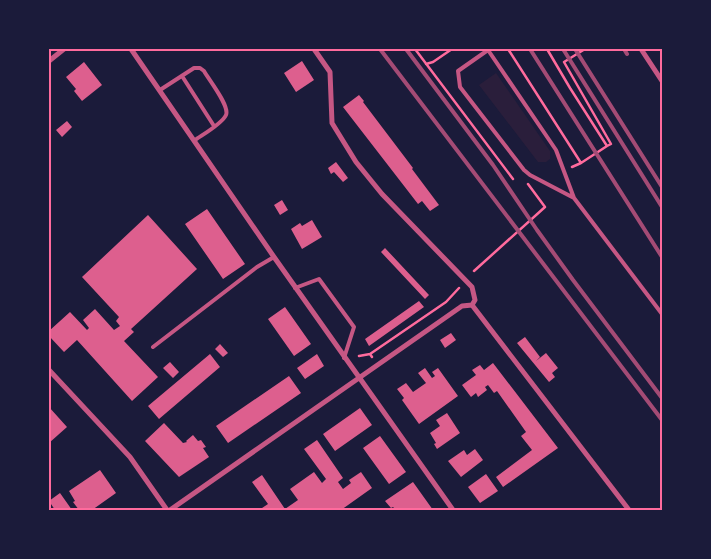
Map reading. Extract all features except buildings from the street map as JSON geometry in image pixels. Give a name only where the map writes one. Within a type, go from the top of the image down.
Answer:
[{"type":"street","points":[[49,61],[64,49]]},
{"type":"street","points":[[131,49],[295,288],[453,510]]},
{"type":"street","points":[[314,49],[330,72],[332,123],[356,162],[382,194],[472,287],[475,300],[472,305]]},
{"type":"street","points":[[641,49],[662,81]]},
{"type":"street","points":[[49,370],[130,457],[169,510],[462,306],[472,305]]},
{"type":"street","points":[[472,305],[630,510]]},
{"type":"lane","points":[[574,198],[524,170],[460,87],[458,71],[488,50],[556,150],[574,198],[662,314]]},
{"type":"lane","points":[[160,90],[194,68],[200,68],[204,71],[227,107],[223,120],[195,140]]},
{"type":"lane","points":[[182,76],[214,126]]},
{"type":"lane","points":[[153,348],[257,267],[274,257]]},
{"type":"lane","points":[[295,288],[319,279],[354,328],[344,358]]},
{"type":"path","points":[[414,49],[513,179]]},
{"type":"path","points":[[426,64],[433,62],[452,49]]},
{"type":"path","points":[[508,49],[581,163]]},
{"type":"path","points":[[547,49],[607,146]]},
{"type":"path","points":[[564,170],[581,163],[611,144],[564,62],[585,49]]},
{"type":"path","points":[[474,271],[496,249],[545,207],[528,185]]},
{"type":"path","points":[[359,356],[371,356],[446,302],[459,288]]},
{"type":"shaded area","points":[[496,73],[550,151],[550,159],[546,162],[538,162],[479,85]]},
{"type":"railway","points":[[380,49],[662,420]]},
{"type":"railway","points":[[406,49],[493,165],[573,280],[662,398]]},
{"type":"railway","points":[[530,49],[662,257]]},
{"type":"railway","points":[[563,49],[662,207]]},
{"type":"railway","points":[[575,49],[662,187]]},
{"type":"railway","points":[[624,49],[627,54]]}]
